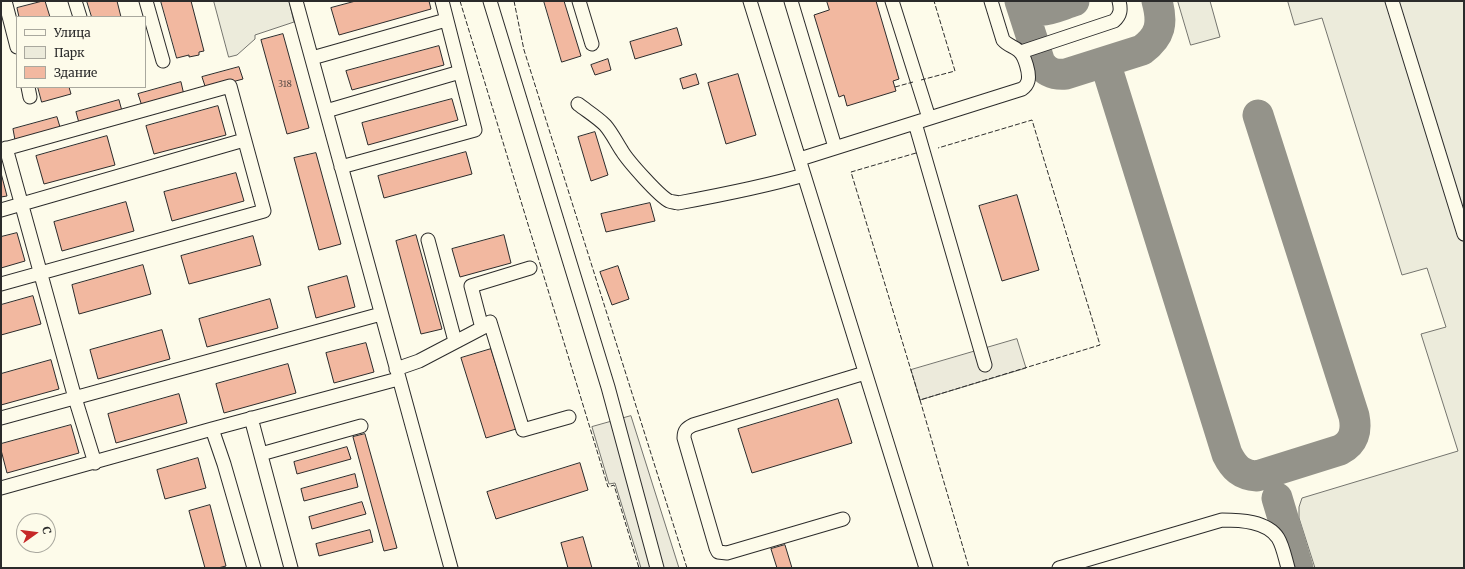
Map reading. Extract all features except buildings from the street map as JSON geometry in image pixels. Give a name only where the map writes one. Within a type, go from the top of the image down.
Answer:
[{"type":"lane","points":[[5,1],[16,43]]},
{"type":"lane","points":[[75,1],[80,16]]},
{"type":"lane","points":[[146,1],[163,61]]},
{"type":"lane","points":[[296,1],[451,568]]},
{"type":"lane","points":[[341,167],[475,130],[442,1]]},
{"type":"lane","points":[[490,1],[608,387],[657,568]]},
{"type":"lane","points":[[579,1],[592,44]]},
{"type":"lane","points":[[750,1],[926,568]]},
{"type":"lane","points":[[791,1],[835,147]]},
{"type":"lane","points":[[892,1],[929,118]]},
{"type":"lane","points":[[800,159],[1022,89],[1026,85],[1028,76],[1023,56],[1021,52],[1007,45],[1003,40],[991,1]]},
{"type":"lane","points":[[1021,52],[1114,21],[1120,12],[1121,7],[1119,1]]},
{"type":"lane","points":[[1392,1],[1464,234]]},
{"type":"lane","points":[[312,58],[446,20]]},
{"type":"lane","points":[[326,110],[460,72]]},
{"type":"lane","points":[[1,284],[42,273],[264,211],[230,86],[4,149],[42,273],[75,398],[95,462]]},
{"type":"lane","points":[[578,104],[605,126],[612,134],[622,152],[661,194],[672,202],[678,203],[730,194],[804,175]]},
{"type":"lane","points":[[915,123],[985,365]]},
{"type":"lane","points":[[1,210],[244,140]]},
{"type":"lane","points":[[428,240],[455,341]]},
{"type":"lane","points":[[482,328],[472,286],[530,268]]},
{"type":"lane","points":[[1,418],[381,314]]},
{"type":"lane","points":[[1,488],[251,418],[397,374],[455,341],[482,328],[490,322],[524,430],[569,417]]},
{"type":"lane","points":[[843,519],[727,553],[718,552],[684,438],[684,432],[687,428],[693,425],[865,373]]},
{"type":"lane","points":[[251,418],[291,568]]},
{"type":"lane","points":[[261,454],[361,426]]},
{"type":"lane","points":[[212,429],[224,464],[254,568]]},
{"type":"lane","points":[[1059,568],[1222,520],[1237,520],[1252,523],[1272,531],[1278,538],[1288,568]]},
{"type":"green space","points":[[214,1],[289,1],[294,22],[255,35],[255,39],[237,55],[229,57]]},
{"type":"green space","points":[[1178,1],[1210,1],[1220,37],[1191,45]]},
{"type":"green space","points":[[1288,1],[1390,1],[1464,240],[1464,568],[1315,568],[1299,518],[1299,507],[1302,498],[1458,451],[1421,334],[1446,327],[1427,268],[1402,275],[1322,18],[1295,25]]},
{"type":"green space","points":[[1397,1],[1464,1],[1464,218]]},
{"type":"shaded area","points":[[1017,339],[1026,368],[920,400],[911,370]]},
{"type":"shaded area","points":[[631,416],[679,568],[641,568],[615,483],[609,484],[592,427]]},
{"type":"taxiway","points":[[1020,1],[1040,63],[1048,71],[1055,74],[1066,74],[1142,50],[1153,40],[1159,28],[1160,16],[1157,1]]},
{"type":"taxiway","points":[[1021,2],[1032,10],[1046,10],[1074,1]]},
{"type":"taxiway","points":[[1105,62],[1227,454],[1232,463],[1239,470],[1247,474],[1257,476],[1340,450],[1349,444],[1355,432],[1354,416],[1258,115]]},
{"type":"taxiway","points":[[1277,498],[1298,568]]},
{"type":"fence","points":[[460,1],[608,487],[614,485],[639,568]]},
{"type":"fence","points":[[514,1],[524,50],[687,568]]},
{"type":"fence","points":[[921,80],[955,71],[934,1]]},
{"type":"fence","points":[[895,87],[913,82]]},
{"type":"fence","points":[[916,153],[851,172],[920,400],[1100,345],[1032,120],[938,148]]},
{"type":"fence","points":[[920,400],[969,568]]}]
